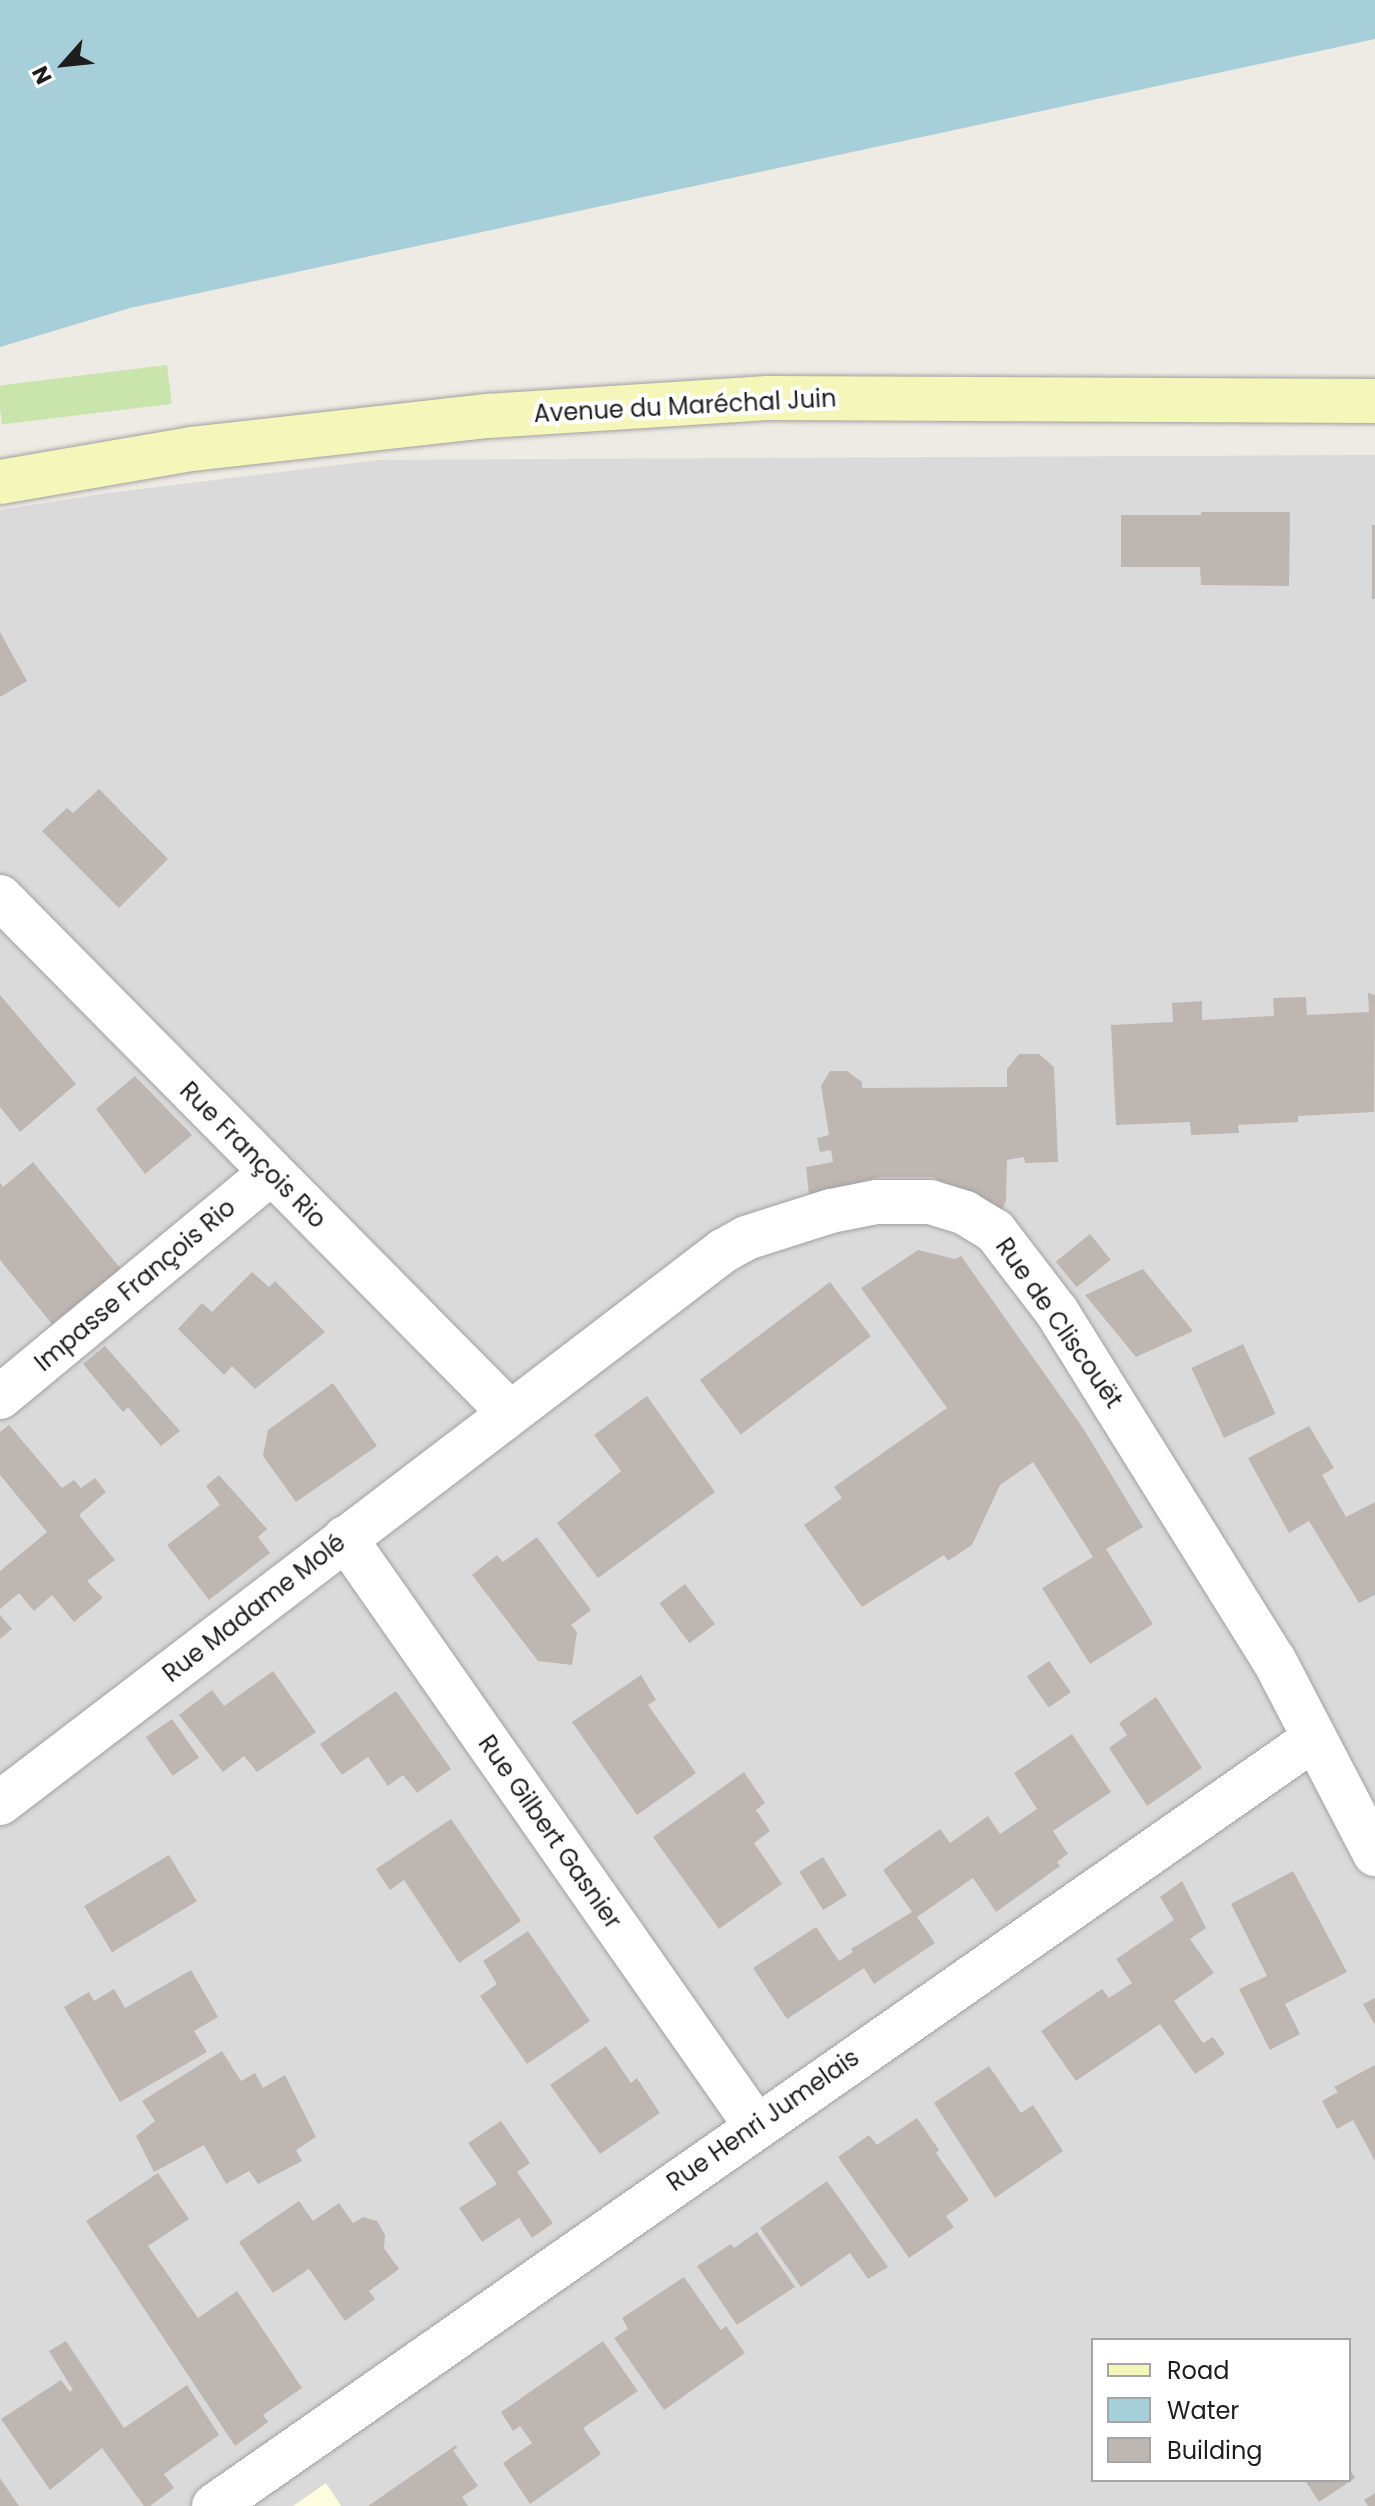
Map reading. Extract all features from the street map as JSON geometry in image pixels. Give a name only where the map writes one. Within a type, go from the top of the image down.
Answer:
[{"type":"main road","name":"Avenue du Maréchal Juin","points":[[0,482],[192,449],[488,416],[767,398],[1375,401]]},
{"type":"street","name":"Rue François Rio","points":[[0,897],[509,1412]]},
{"type":"street","name":"Impasse François Rio","points":[[0,1397],[271,1173]]},
{"type":"street","name":"Rue de Cliscouët","points":[[509,1412],[723,1251],[746,1238],[831,1211],[877,1202],[930,1202],[965,1213],[995,1231],[1057,1312],[1274,1660],[1375,1854]]},
{"type":"street","name":"Rue Madame Molé","points":[[0,1803],[509,1412]]},
{"type":"street","name":"Rue Gilbert Gasnier","points":[[345,1538],[756,2126]]},
{"type":"street","name":"Rue Henri Jumelais","points":[[214,2506],[1315,1738]]},
{"type":"shaded area","points":[[1375,455],[1375,2506],[0,2506],[0,510],[108,493],[378,460]]},
{"type":"shaded area","points":[[326,2483],[341,2506],[293,2506]]},
{"type":"green space","points":[[167,365],[172,404],[2,425],[0,386]]},
{"type":"water","points":[[0,0],[1375,0],[1375,39],[130,308],[0,347]]},
{"type":"building","points":[[1201,512],[1290,512],[1289,586],[1201,585],[1200,567],[1121,567],[1121,515],[1201,515]]},
{"type":"building","points":[[1372,525],[1375,525],[1375,599],[1372,599]]},
{"type":"building","points":[[0,632],[27,681],[0,697]]},
{"type":"building","points":[[99,789],[168,859],[119,908],[42,831],[67,808],[73,813]]},
{"type":"building","points":[[1368,993],[1375,995],[1374,1112],[1298,1116],[1298,1122],[1238,1125],[1239,1133],[1191,1135],[1190,1122],[1116,1125],[1111,1025],[1173,1022],[1172,1003],[1202,1001],[1202,1020],[1274,1016],[1273,998],[1306,997],[1307,1015],[1369,1012]]},
{"type":"building","points":[[0,995],[76,1084],[20,1132],[0,1107]]},
{"type":"building","points":[[1019,1054],[1039,1054],[1054,1067],[1058,1162],[1025,1163],[1024,1157],[1007,1160],[1006,1201],[1000,1214],[933,1177],[880,1177],[809,1195],[806,1167],[833,1162],[831,1150],[820,1152],[817,1138],[829,1135],[821,1086],[830,1071],[847,1071],[862,1082],[862,1088],[1007,1087],[1007,1069]]},
{"type":"building","points":[[135,1076],[192,1135],[145,1174],[96,1109]]},
{"type":"building","points":[[33,1162],[121,1269],[52,1324],[0,1260],[0,1183],[3,1187]]},
{"type":"building","points":[[1090,1234],[1111,1260],[1077,1287],[1056,1262]]},
{"type":"building","points":[[918,1250],[955,1259],[961,1256],[1083,1428],[1143,1527],[1106,1549],[1153,1624],[1090,1664],[1042,1588],[1093,1557],[1033,1462],[1000,1485],[972,1545],[948,1561],[944,1555],[862,1607],[804,1525],[842,1498],[834,1487],[947,1408],[861,1288]]},
{"type":"building","points":[[1143,1269],[1193,1331],[1136,1357],[1085,1295]]},
{"type":"building","points":[[252,1272],[269,1287],[275,1281],[325,1332],[255,1389],[232,1366],[224,1375],[178,1329],[202,1303],[212,1312]]},
{"type":"building","points":[[830,1282],[871,1336],[741,1434],[700,1380]]},
{"type":"building","points":[[1243,1344],[1276,1414],[1224,1438],[1191,1368]]},
{"type":"building","points":[[105,1346],[180,1431],[161,1446],[128,1407],[123,1412],[83,1364]]},
{"type":"building","points":[[333,1383],[377,1446],[296,1502],[263,1456],[268,1430]]},
{"type":"building","points":[[647,1396],[715,1492],[598,1578],[557,1523],[621,1471],[594,1435]]},
{"type":"building","points":[[9,1425],[62,1488],[74,1480],[81,1488],[95,1478],[106,1492],[79,1515],[115,1560],[87,1581],[103,1598],[74,1622],[52,1595],[34,1611],[19,1593],[0,1609],[0,1571],[47,1532],[0,1475],[0,1432]]},
{"type":"building","points":[[1309,1426],[1334,1468],[1322,1475],[1346,1517],[1375,1502],[1375,1595],[1359,1603],[1309,1521],[1289,1533],[1248,1458]]},
{"type":"building","points":[[219,1475],[267,1529],[258,1537],[270,1553],[209,1600],[167,1545],[220,1505],[206,1486]]},
{"type":"building","points":[[537,1537],[591,1610],[571,1625],[577,1632],[572,1665],[538,1661],[472,1575],[497,1555],[503,1562]]},
{"type":"building","points":[[685,1584],[715,1624],[690,1643],[659,1603]]},
{"type":"building","points":[[0,1615],[12,1629],[0,1639]]},
{"type":"building","points":[[1049,1661],[1071,1692],[1049,1708],[1027,1676]]},
{"type":"building","points":[[273,1671],[316,1732],[257,1772],[244,1756],[223,1772],[179,1715],[212,1690],[224,1706]]},
{"type":"building","points":[[641,1675],[656,1700],[648,1705],[696,1773],[637,1815],[572,1722]]},
{"type":"building","points":[[396,1691],[451,1769],[417,1793],[403,1775],[388,1786],[368,1757],[342,1775],[320,1744]]},
{"type":"building","points":[[1156,1697],[1202,1768],[1147,1806],[1109,1748],[1127,1735],[1119,1723]]},
{"type":"building","points":[[172,1719],[199,1758],[173,1776],[146,1737]]},
{"type":"building","points":[[1072,1734],[1111,1792],[1053,1831],[1068,1854],[1057,1862],[1060,1866],[996,1912],[973,1878],[917,1917],[935,1943],[874,1984],[864,1968],[787,2019],[753,1968],[816,1927],[839,1961],[853,1952],[851,1949],[912,1912],[883,1870],[940,1829],[950,1843],[988,1816],[1000,1834],[1037,1809],[1014,1773]]},
{"type":"building","points":[[744,1772],[765,1803],[756,1810],[770,1831],[754,1843],[782,1884],[719,1929],[653,1837]]},
{"type":"building","points":[[451,1819],[521,1921],[459,1963],[404,1880],[390,1890],[376,1869]]},
{"type":"building","points":[[169,1855],[197,1901],[112,1952],[84,1906]]},
{"type":"building","points":[[823,1857],[847,1895],[823,1910],[799,1872]]},
{"type":"building","points":[[1293,1871],[1347,1972],[1285,2004],[1300,2034],[1270,2050],[1239,1989],[1267,1976],[1231,1904]]},
{"type":"building","points":[[1182,1881],[1206,1928],[1190,1939],[1214,1973],[1174,2001],[1203,2043],[1213,2037],[1225,2054],[1195,2074],[1160,2024],[1076,2081],[1041,2031],[1102,1989],[1109,1998],[1132,1983],[1116,1959],[1174,1920],[1160,1897]]},
{"type":"building","points":[[528,1931],[590,2021],[527,2064],[480,1996],[497,1984],[483,1961]]},
{"type":"building","points":[[191,1970],[218,2017],[194,2031],[207,2052],[120,2102],[64,2007],[89,1992],[94,2001],[114,1989],[125,2008]]},
{"type":"building","points":[[1375,1998],[1375,2025],[1363,2004]]},
{"type":"building","points":[[606,2046],[631,2083],[637,2078],[660,2113],[600,2154],[550,2085]]},
{"type":"building","points":[[222,2051],[241,2081],[255,2073],[263,2088],[285,2075],[316,2137],[296,2150],[302,2161],[258,2184],[249,2171],[226,2184],[204,2145],[154,2172],[136,2136],[155,2121],[142,2101]]},
{"type":"building","points":[[1375,2065],[1375,2161],[1353,2120],[1337,2129],[1322,2101],[1338,2092],[1334,2087]]},
{"type":"building","points":[[989,2066],[1021,2113],[1033,2105],[1063,2151],[995,2198],[934,2103]]},
{"type":"building","points":[[917,2118],[939,2150],[936,2153],[969,2200],[946,2216],[954,2227],[909,2258],[838,2157],[869,2135],[877,2145]]},
{"type":"building","points":[[501,2121],[530,2163],[517,2172],[553,2223],[532,2238],[519,2218],[482,2242],[459,2208],[497,2184],[468,2143]]},
{"type":"building","points":[[158,2173],[189,2219],[148,2246],[198,2318],[237,2291],[302,2388],[263,2415],[268,2422],[235,2446],[86,2221]]},
{"type":"building","points":[[827,2181],[888,2267],[868,2279],[850,2253],[801,2287],[760,2228]]},
{"type":"building","points":[[299,2201],[313,2221],[339,2203],[353,2223],[363,2217],[377,2221],[385,2235],[384,2248],[399,2269],[369,2291],[375,2299],[345,2321],[309,2269],[273,2293],[239,2242]]},
{"type":"building","points":[[757,2232],[795,2287],[737,2325],[697,2266],[731,2244],[734,2248]]},
{"type":"building","points":[[684,2277],[721,2330],[726,2326],[745,2353],[664,2410],[614,2338],[628,2329],[622,2318]]},
{"type":"building","points":[[66,2341],[124,2428],[187,2385],[219,2435],[164,2474],[174,2488],[150,2506],[144,2506],[102,2448],[50,2490],[1,2419],[61,2380],[70,2392],[73,2390],[49,2351]]},
{"type":"building","points":[[603,2341],[638,2391],[583,2428],[601,2454],[530,2504],[503,2463],[532,2443],[520,2426],[513,2431],[501,2412]]},
{"type":"building","points":[[456,2445],[457,2448],[453,2450],[478,2486],[462,2497],[468,2506],[368,2506]]},
{"type":"building","points":[[0,2478],[19,2506],[0,2506]]},
{"type":"building","points":[[1306,2482],[1349,2482],[1319,2502]]},
{"type":"building","points":[[1375,2493],[1375,2506],[1368,2506],[1364,2500]]}]
